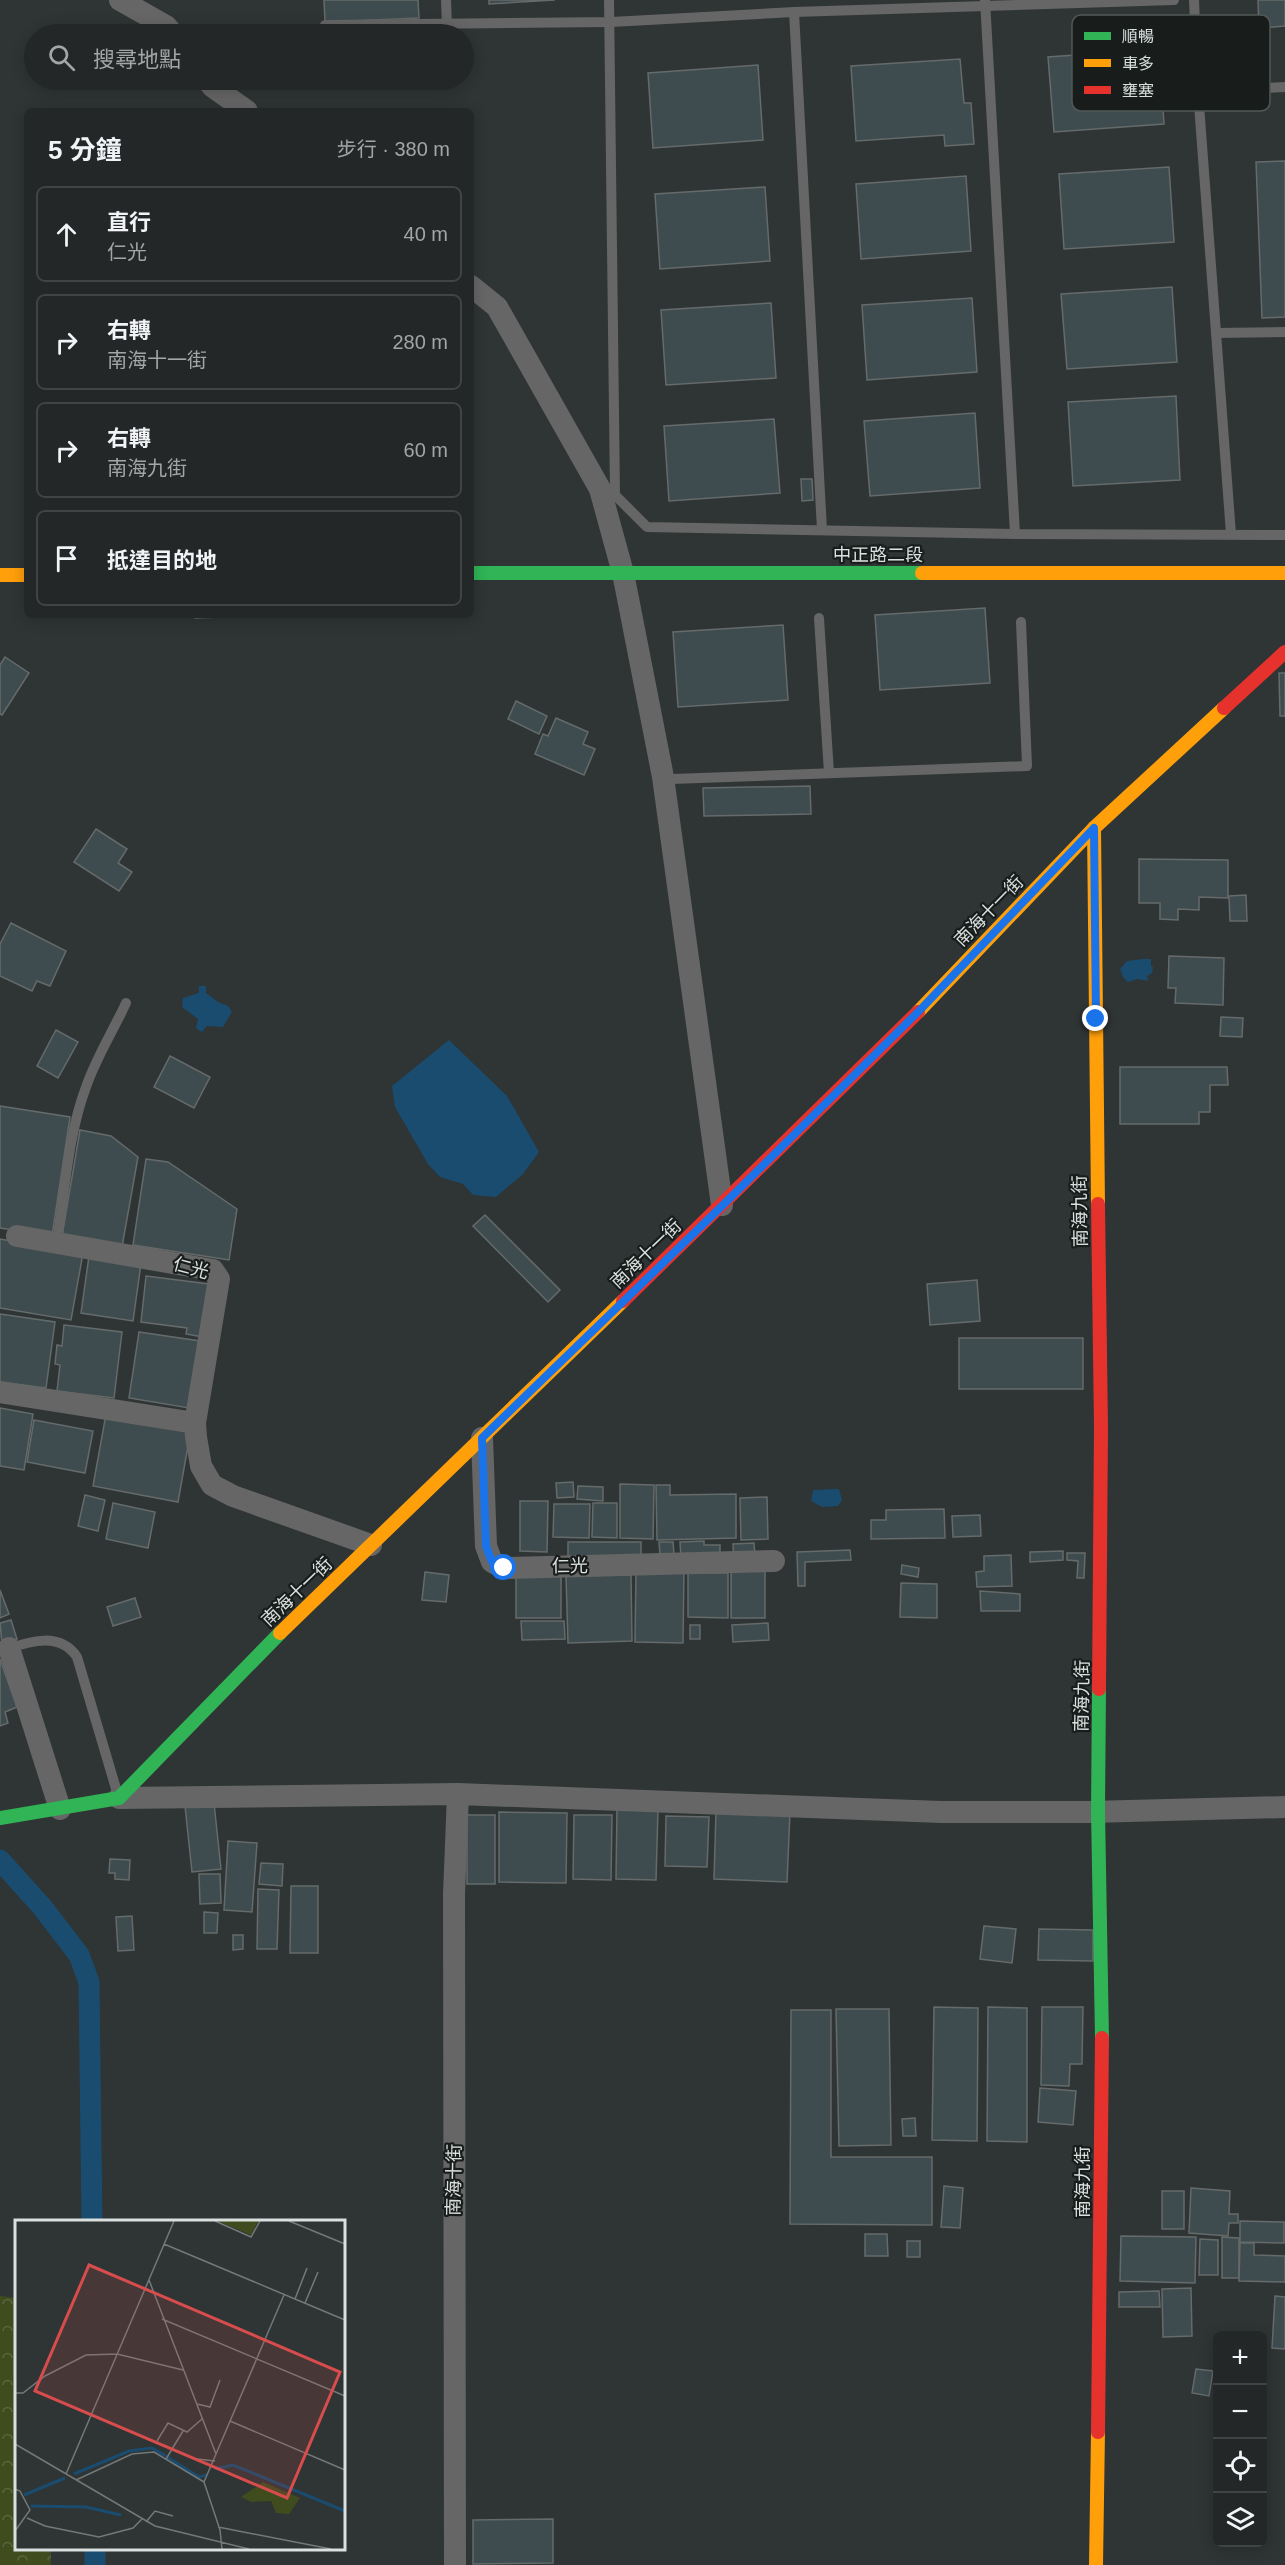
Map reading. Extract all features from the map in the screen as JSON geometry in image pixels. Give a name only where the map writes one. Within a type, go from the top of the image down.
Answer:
[{"type":"street","points":[[120,0],[162,24]]},
{"type":"street","points":[[217,90],[243,108]]},
{"type":"street","points":[[474,288],[497,307],[600,489],[623,573],[663,777],[723,1205]]},
{"type":"street","name":"中正路二段","points":[[474,573],[1285,573]]},
{"type":"street","points":[[0,575],[24,575]]},
{"type":"street","name":"南海十一街","points":[[119,1798],[288,1625],[723,1205],[920,1010],[1094,828],[1285,652]]},
{"type":"street","name":"南海九街","points":[[1094,828],[1101,1348],[1098,1811],[1102,2056],[1096,2565]]},
{"type":"street","name":"仁光","points":[[17,1236],[57,1241],[213,1270],[219,1279],[195,1423],[201,1466],[212,1485],[233,1496],[371,1545]]},
{"type":"street","points":[[0,1392],[195,1423]]},
{"type":"street","name":"仁光","points":[[482,1438],[486,1546],[492,1562],[504,1568],[774,1561]]},
{"type":"street","points":[[5,1650],[60,1809]]},
{"type":"street","points":[[0,1818],[119,1798],[458,1794],[942,1812],[1285,1807]]},
{"type":"street","name":"南海十街","points":[[455,2565],[454,1894],[458,1794]]},
{"type":"lane","points":[[446,0],[447,24]]},
{"type":"lane","points":[[609,0],[615,495],[647,527],[1015,534],[1285,535]]},
{"type":"lane","points":[[474,25],[611,22],[985,2],[1174,0]]},
{"type":"lane","points":[[1194,0],[1195,15]]},
{"type":"lane","points":[[985,2],[1015,534]]},
{"type":"lane","points":[[794,12],[822,530]]},
{"type":"lane","points":[[1270,88],[1285,87]]},
{"type":"lane","points":[[1199,111],[1231,534]]},
{"type":"lane","points":[[1216,333],[1285,332]]},
{"type":"lane","points":[[819,618],[829,773]]},
{"type":"lane","points":[[663,777],[1027,766],[1021,622]]},
{"type":"lane","points":[[57,1241],[71,1146],[81,1103],[87,1085],[126,1003]]},
{"type":"lane","points":[[5,1650],[38,1639],[58,1642],[73,1650],[119,1798]]},
{"type":"green space","points":[[0,2296],[15,2298],[15,2550],[51,2550],[51,2565],[0,2565]]},
{"type":"water","points":[[1151,959],[1153,967],[1152,973],[1147,976],[1148,981],[1137,979],[1128,982],[1120,969],[1127,961]]},
{"type":"water","points":[[199,986],[206,986],[206,993],[228,1006],[232,1012],[223,1027],[207,1026],[202,1032],[196,1028],[198,1019],[182,1007],[183,998],[199,993]]},
{"type":"water","points":[[449,1040],[507,1096],[539,1152],[523,1174],[496,1197],[473,1195],[463,1184],[440,1177],[428,1164],[395,1107],[392,1086]]},
{"type":"water","points":[[839,1489],[842,1500],[838,1506],[822,1507],[811,1501],[813,1490]]},
{"type":"building","points":[[324,0],[418,0],[419,18],[325,22]]},
{"type":"building","points":[[489,0],[555,0],[489,4]]},
{"type":"building","points":[[1258,0],[1285,0],[1285,26],[1270,27],[1270,15],[1259,15]]},
{"type":"building","points":[[1072,55],[1072,111],[1163,111],[1164,124],[1054,132],[1048,57]]},
{"type":"building","points":[[960,59],[964,103],[971,103],[974,144],[945,146],[944,135],[856,141],[851,66]]},
{"type":"building","points":[[758,65],[763,140],[653,148],[648,73]]},
{"type":"building","points":[[1285,161],[1285,317],[1262,318],[1256,162]]},
{"type":"building","points":[[1169,167],[1174,242],[1064,249],[1059,174]]},
{"type":"building","points":[[966,176],[971,251],[861,259],[856,184]]},
{"type":"building","points":[[765,187],[770,261],[660,269],[655,194]]},
{"type":"building","points":[[1172,287],[1177,362],[1067,369],[1061,294]]},
{"type":"building","points":[[972,298],[977,372],[867,380],[862,305]]},
{"type":"building","points":[[771,303],[776,378],[666,385],[661,310]]},
{"type":"building","points":[[1176,396],[1180,480],[1073,486],[1068,402]]},
{"type":"building","points":[[975,413],[980,488],[870,496],[864,421]]},
{"type":"building","points":[[774,419],[780,493],[669,501],[664,426]]},
{"type":"building","points":[[801,479],[812,479],[813,500],[802,501]]},
{"type":"building","points":[[985,608],[990,683],[880,690],[875,615]]},
{"type":"building","points":[[783,625],[788,700],[678,707],[673,632]]},
{"type":"building","points":[[5,657],[29,673],[2,715],[0,714],[0,665]]},
{"type":"building","points":[[1279,673],[1285,673],[1285,716],[1280,716]]},
{"type":"building","points":[[516,701],[547,716],[539,734],[508,719]]},
{"type":"building","points":[[556,718],[588,732],[583,744],[595,749],[584,775],[535,754],[543,734],[548,736]]},
{"type":"building","points":[[810,786],[811,814],[704,816],[703,788]]},
{"type":"building","points":[[96,829],[127,849],[118,863],[132,872],[119,891],[74,862]]},
{"type":"building","points":[[1139,859],[1228,860],[1228,898],[1199,897],[1199,910],[1178,909],[1178,920],[1160,919],[1160,903],[1139,903]]},
{"type":"building","points":[[1246,895],[1247,921],[1230,921],[1229,896]]},
{"type":"building","points":[[11,923],[66,951],[50,986],[37,981],[32,991],[0,976],[0,944]]},
{"type":"building","points":[[1169,956],[1224,958],[1223,1005],[1175,1003],[1176,988],[1168,988]]},
{"type":"building","points":[[1221,1017],[1243,1018],[1242,1037],[1220,1036]]},
{"type":"building","points":[[56,1030],[78,1042],[58,1078],[37,1066]]},
{"type":"building","points":[[170,1056],[210,1077],[194,1108],[154,1087]]},
{"type":"building","points":[[1120,1067],[1227,1067],[1228,1085],[1210,1085],[1210,1112],[1199,1112],[1199,1124],[1120,1124]]},
{"type":"building","points":[[0,1106],[70,1117],[52,1236],[0,1228]]},
{"type":"building","points":[[80,1130],[111,1136],[138,1157],[122,1247],[62,1236]]},
{"type":"building","points":[[146,1159],[168,1162],[237,1209],[229,1260],[133,1245]]},
{"type":"building","points":[[485,1215],[560,1290],[548,1302],[473,1226]]},
{"type":"building","points":[[0,1239],[83,1253],[71,1320],[0,1308]]},
{"type":"building","points":[[89,1256],[141,1264],[133,1321],[81,1313]]},
{"type":"building","points":[[146,1276],[209,1284],[203,1337],[186,1334],[187,1328],[141,1322]]},
{"type":"building","points":[[977,1280],[980,1321],[930,1325],[927,1284]]},
{"type":"building","points":[[0,1314],[55,1322],[46,1388],[0,1382]]},
{"type":"building","points":[[64,1325],[122,1332],[114,1398],[57,1391],[60,1365],[55,1364],[57,1345],[62,1346]]},
{"type":"building","points":[[139,1332],[200,1341],[189,1408],[129,1398]]},
{"type":"building","points":[[959,1338],[1083,1338],[1083,1389],[959,1389]]},
{"type":"building","points":[[0,1408],[33,1414],[24,1470],[0,1466]]},
{"type":"building","points":[[106,1414],[191,1429],[178,1502],[93,1486]]},
{"type":"building","points":[[34,1420],[93,1431],[85,1473],[27,1462]]},
{"type":"building","points":[[573,1482],[574,1497],[557,1498],[556,1483]]},
{"type":"building","points":[[620,1484],[654,1485],[653,1539],[620,1538]]},
{"type":"building","points":[[656,1485],[670,1485],[670,1495],[736,1494],[736,1538],[657,1540]]},
{"type":"building","points":[[578,1486],[603,1487],[603,1501],[577,1499]]},
{"type":"building","points":[[85,1495],[105,1500],[98,1531],[78,1526]]},
{"type":"building","points":[[767,1497],[768,1539],[741,1540],[740,1498]]},
{"type":"building","points":[[520,1501],[548,1501],[547,1552],[520,1551]]},
{"type":"building","points":[[113,1503],[155,1512],[148,1548],[106,1539]]},
{"type":"building","points":[[593,1503],[617,1503],[617,1538],[592,1537]]},
{"type":"building","points":[[554,1504],[590,1504],[589,1538],[553,1537]]},
{"type":"building","points":[[944,1509],[945,1538],[871,1539],[871,1520],[886,1520],[886,1510]]},
{"type":"building","points":[[980,1515],[981,1536],[953,1537],[952,1516]]},
{"type":"building","points":[[704,1541],[704,1545],[720,1545],[720,1557],[681,1558],[680,1542]]},
{"type":"building","points":[[568,1542],[641,1542],[641,1558],[568,1558]]},
{"type":"building","points":[[659,1542],[673,1542],[674,1554],[660,1555]]},
{"type":"building","points":[[754,1543],[755,1555],[734,1561],[733,1544]]},
{"type":"building","points":[[850,1550],[851,1560],[805,1562],[805,1586],[798,1586],[797,1552]]},
{"type":"building","points":[[1063,1551],[1063,1560],[1030,1562],[1030,1552]]},
{"type":"building","points":[[1067,1553],[1085,1553],[1084,1578],[1077,1578],[1078,1561],[1067,1560]]},
{"type":"building","points":[[1011,1555],[1012,1586],[977,1587],[976,1572],[984,1571],[984,1556]]},
{"type":"building","points":[[902,1565],[919,1568],[918,1577],[901,1574]]},
{"type":"building","points":[[636,1571],[684,1572],[683,1643],[635,1642]]},
{"type":"building","points":[[731,1571],[765,1571],[765,1618],[731,1618]]},
{"type":"building","points":[[425,1572],[449,1575],[446,1602],[422,1600]]},
{"type":"building","points":[[688,1573],[728,1573],[728,1618],[688,1617]]},
{"type":"building","points":[[516,1575],[561,1575],[561,1618],[516,1618]]},
{"type":"building","points":[[631,1575],[632,1641],[568,1643],[566,1576]]},
{"type":"building","points":[[901,1583],[937,1584],[937,1618],[900,1617]]},
{"type":"building","points":[[0,1590],[9,1614],[0,1618]]},
{"type":"building","points":[[980,1591],[1020,1594],[1020,1611],[981,1611]]},
{"type":"building","points":[[135,1598],[141,1617],[113,1626],[107,1607]]},
{"type":"building","points":[[11,1620],[17,1639],[2,1644],[0,1623]]},
{"type":"building","points":[[521,1621],[564,1621],[565,1639],[522,1640]]},
{"type":"building","points":[[768,1623],[769,1640],[733,1642],[732,1625]]},
{"type":"building","points":[[690,1625],[700,1625],[700,1639],[690,1639]]},
{"type":"building","points":[[0,1659],[17,1707],[5,1712],[8,1723],[0,1726]]},
{"type":"building","points":[[214,1803],[221,1869],[192,1872],[185,1806]]},
{"type":"building","points":[[617,1808],[658,1809],[656,1880],[616,1879]]},
{"type":"building","points":[[716,1810],[790,1812],[787,1882],[714,1879]]},
{"type":"building","points":[[499,1812],[567,1813],[566,1883],[499,1882]]},
{"type":"building","points":[[467,1815],[495,1815],[495,1884],[467,1884]]},
{"type":"building","points":[[574,1815],[612,1815],[611,1880],[573,1879]]},
{"type":"building","points":[[666,1816],[709,1817],[707,1867],[665,1866]]},
{"type":"building","points":[[228,1841],[257,1843],[252,1912],[224,1910]]},
{"type":"building","points":[[110,1859],[130,1860],[129,1880],[115,1879],[115,1873],[109,1873]]},
{"type":"building","points":[[261,1863],[283,1864],[282,1886],[259,1884]]},
{"type":"building","points":[[199,1874],[220,1874],[221,1903],[200,1904]]},
{"type":"building","points":[[291,1886],[318,1886],[318,1953],[290,1953]]},
{"type":"building","points":[[258,1889],[279,1890],[277,1949],[257,1949]]},
{"type":"building","points":[[204,1912],[218,1913],[217,1933],[204,1933]]},
{"type":"building","points":[[132,1916],[134,1950],[118,1951],[116,1917]]},
{"type":"building","points":[[984,1926],[1016,1929],[1012,1963],[980,1959]]},
{"type":"building","points":[[1039,1929],[1093,1930],[1093,1961],[1038,1960]]},
{"type":"building","points":[[233,1935],[243,1935],[243,1949],[233,1950]]},
{"type":"building","points":[[934,2007],[978,2008],[977,2141],[932,2140]]},
{"type":"building","points":[[988,2007],[1027,2008],[1027,2142],[987,2141]]},
{"type":"building","points":[[1042,2007],[1083,2007],[1082,2064],[1070,2064],[1069,2086],[1041,2085]]},
{"type":"building","points":[[836,2009],[889,2009],[891,2145],[839,2146]]},
{"type":"building","points":[[791,2010],[831,2010],[831,2157],[932,2157],[932,2225],[790,2224]]},
{"type":"building","points":[[1040,2088],[1076,2091],[1073,2125],[1038,2122]]},
{"type":"building","points":[[915,2118],[916,2136],[903,2136],[902,2119]]},
{"type":"building","points":[[944,2186],[963,2188],[960,2228],[941,2227]]},
{"type":"building","points":[[1191,2188],[1230,2191],[1229,2214],[1238,2214],[1238,2223],[1229,2223],[1228,2236],[1189,2233]]},
{"type":"building","points":[[1162,2191],[1184,2191],[1184,2229],[1162,2229]]},
{"type":"building","points":[[1240,2221],[1284,2222],[1284,2243],[1240,2242]]},
{"type":"building","points":[[865,2234],[887,2234],[888,2256],[865,2256]]},
{"type":"building","points":[[1121,2236],[1196,2237],[1195,2283],[1120,2281]]},
{"type":"building","points":[[1222,2237],[1239,2238],[1239,2278],[1222,2278]]},
{"type":"building","points":[[1200,2239],[1218,2240],[1218,2275],[1199,2275]]},
{"type":"building","points":[[907,2241],[920,2241],[920,2257],[907,2257]]},
{"type":"building","points":[[1240,2243],[1254,2243],[1254,2255],[1285,2256],[1285,2282],[1239,2281]]},
{"type":"building","points":[[1191,2288],[1192,2336],[1163,2337],[1162,2289]]},
{"type":"building","points":[[1159,2291],[1160,2307],[1119,2307],[1119,2292]]},
{"type":"building","points":[[1275,2296],[1285,2297],[1285,2349],[1272,2348]]},
{"type":"building","points":[[1196,2369],[1213,2371],[1209,2396],[1192,2393]]},
{"type":"building","points":[[553,2519],[553,2563],[473,2564],[473,2520]]},
{"type":"waterway","points":[[0,1860],[43,1908],[79,1955],[89,1982],[92,2220]]},
{"type":"waterway","points":[[95,2550],[95,2565]]},
{"type":"traffic: fast","points":[[474,573],[922,573]]},
{"type":"traffic: fast","points":[[0,1818],[119,1798],[280,1633]]},
{"type":"traffic: fast","points":[[1099,1689],[1098,1811],[1102,2038]]},
{"type":"traffic: slow","points":[[922,573],[1285,573]]},
{"type":"traffic: slow","points":[[0,575],[24,575]]},
{"type":"traffic: slow","points":[[918,1012],[1094,828],[1224,708]]},
{"type":"traffic: slow","points":[[1094,828],[1098,1204]]},
{"type":"traffic: slow","points":[[280,1633],[623,1301]]},
{"type":"traffic: slow","points":[[1096,2565],[1098,2432]]},
{"type":"traffic: jam","points":[[1224,708],[1285,652]]},
{"type":"traffic: jam","points":[[623,1301],[918,1012]]},
{"type":"traffic: jam","points":[[1098,1204],[1101,1428],[1099,1689]]},
{"type":"traffic: jam","points":[[1098,2432],[1102,2038]]},
{"type":"route","points":[[504,1568],[492,1562],[486,1546],[482,1438],[920,1010],[1094,828],[1096,1019]]}]
